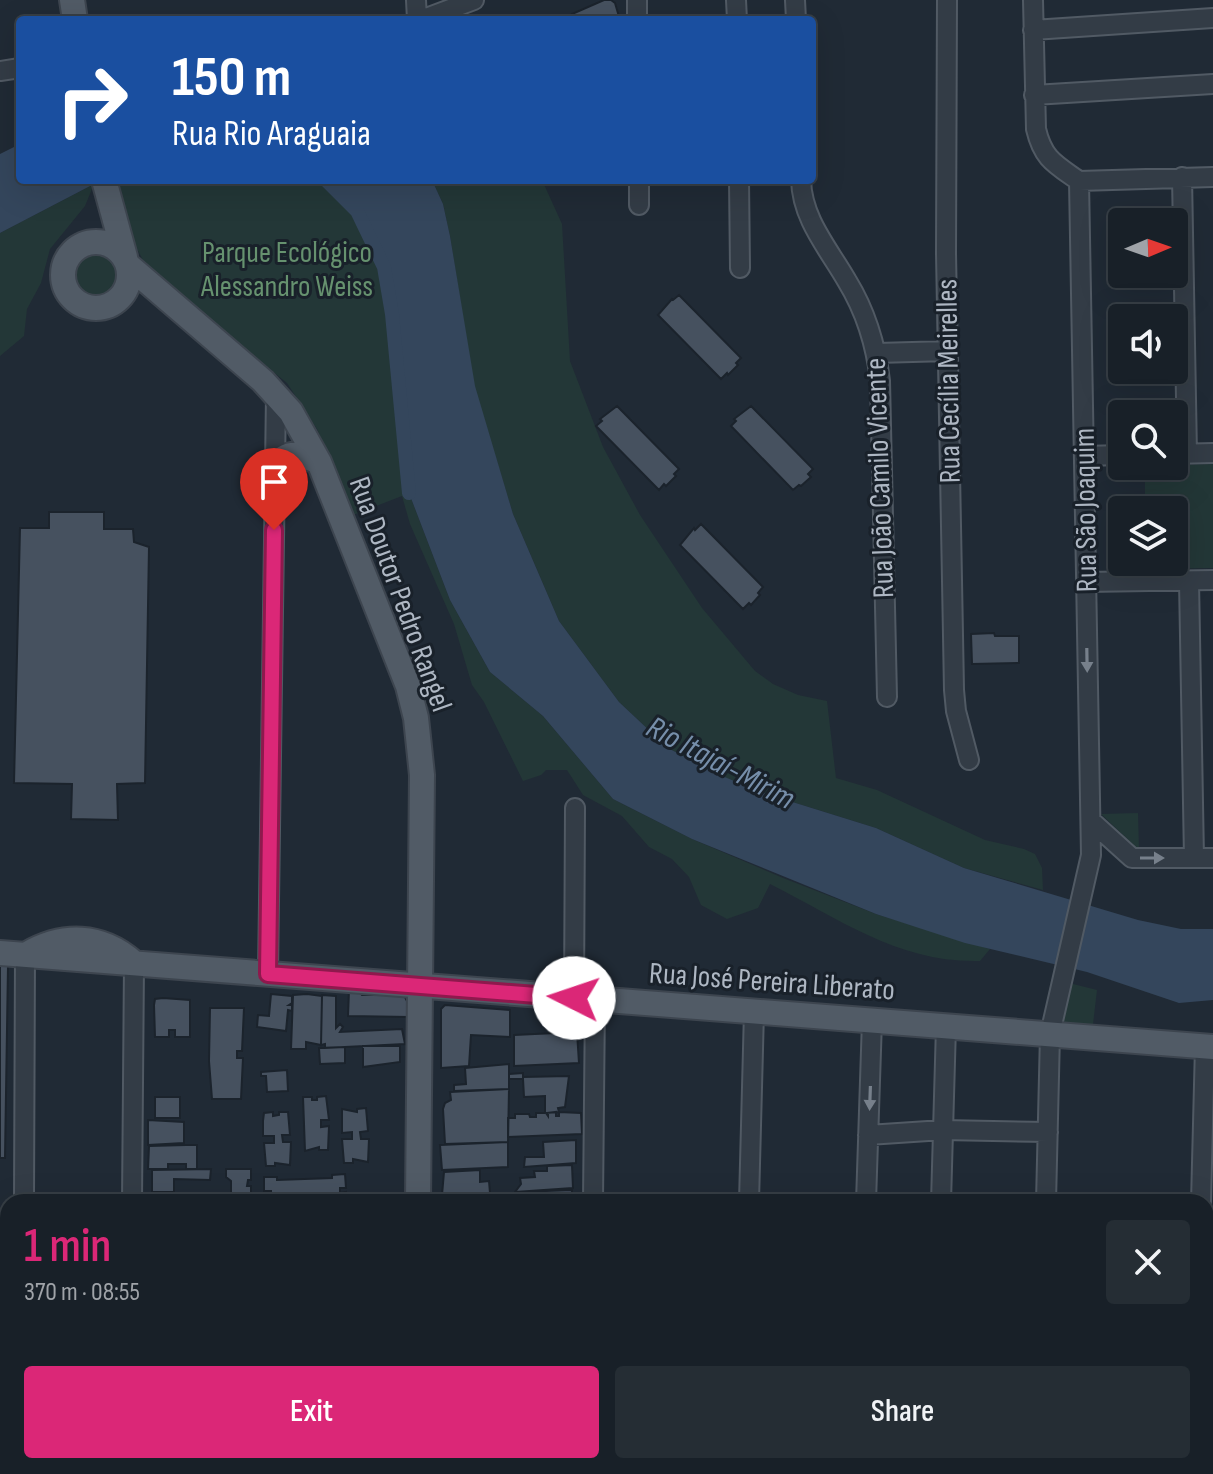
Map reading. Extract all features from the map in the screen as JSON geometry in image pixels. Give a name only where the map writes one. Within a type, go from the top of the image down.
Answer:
[{"type":"main road","points":[[79,247],[98,213],[105,184]]},
{"type":"main road","points":[[105,184],[127,262],[128,287],[116,302],[107,307],[87,307],[71,296],[63,275],[71,254],[79,247],[89,243],[109,244],[127,262]]},
{"type":"main road","name":"Rua Doutor Pedro Rangel","points":[[127,262],[276,395],[302,429],[319,462],[397,656],[416,718],[422,775],[418,1194]]},
{"type":"main road","points":[[116,302],[175,307]]},
{"type":"main road","points":[[275,467],[281,458],[294,454],[302,454],[319,462]]},
{"type":"main road","points":[[25,955],[52,942],[82,949]]},
{"type":"main road","name":"Rua José Pereira Liberato","points":[[82,949],[109,945],[134,964],[1209,1046]]},
{"type":"main road","points":[[0,953],[58,958],[82,949]]},
{"type":"street","points":[[430,16],[474,0]]},
{"type":"street","name":"Rua Cecília Meirelles","points":[[947,0],[948,351],[954,690],[956,711],[969,760]]},
{"type":"street","points":[[1033,0],[1036,129],[1040,147],[1050,160],[1079,181],[1213,177]]},
{"type":"street","points":[[1033,30],[1213,18]]},
{"type":"street","points":[[1034,95],[1213,84]]},
{"type":"street","points":[[1180,400],[1182,177]]},
{"type":"street","name":"Rua São Joaquim","points":[[1046,1194],[1050,1034],[1091,847],[1079,181]]},
{"type":"street","points":[[639,184],[639,205]]},
{"type":"street","points":[[739,184],[740,268]]},
{"type":"street","name":"Rua João Camilo Vicente","points":[[802,184],[806,212],[854,293],[877,353],[887,697]]},
{"type":"street","points":[[877,353],[948,351]]},
{"type":"street","points":[[268,974],[276,395]]},
{"type":"street","points":[[1188,454],[1213,453]]},
{"type":"street","points":[[1084,456],[1108,455]]},
{"type":"street","points":[[1086,582],[1213,580]]},
{"type":"street","points":[[1189,581],[1194,858]]},
{"type":"street","points":[[575,808],[593,1194]]},
{"type":"street","points":[[1091,821],[1132,858],[1213,858]]},
{"type":"street","points":[[1091,847],[1094,842],[1100,841],[1116,844]]},
{"type":"street","points":[[24,1194],[25,955]]},
{"type":"street","points":[[132,1194],[134,964]]},
{"type":"street","points":[[749,1194],[754,1011]]},
{"type":"street","points":[[866,1194],[872,1020]]},
{"type":"street","points":[[941,1194],[946,1026]]},
{"type":"street","points":[[1201,1194],[1209,1046]]},
{"type":"street","points":[[868,1135],[943,1130],[1048,1132]]},
{"type":"green space","points":[[94,184],[85,206],[50,249],[41,283],[27,309],[24,336],[0,356],[0,233]]},
{"type":"green space","name":"Parque Ecológico Alessandro Weiss","points":[[114,184],[330,184],[357,211],[384,267],[392,314],[409,493],[450,600],[490,672],[543,716],[613,799],[692,839],[783,878],[876,914],[990,949],[980,961],[950,960],[896,947],[770,884],[758,908],[727,919],[701,905],[689,877],[672,859],[649,847],[622,816],[583,795],[567,770],[546,770],[523,781],[484,702],[472,685],[454,624],[410,524],[402,496],[353,515],[317,429],[287,383],[149,272],[119,214]]},
{"type":"green space","points":[[434,184],[544,184],[562,224],[570,361],[603,447],[640,515],[702,608],[755,671],[773,684],[798,695],[827,701],[836,778],[877,790],[985,840],[1035,854],[1042,868],[1043,890],[964,868],[876,828],[760,792],[712,772],[668,748],[619,702],[559,621],[513,514],[474,386],[443,204]]},
{"type":"green space","points":[[96,250],[115,257],[122,276],[115,295],[96,302],[77,295],[70,276],[77,257]]},
{"type":"green space","points":[[1213,464],[1213,568],[1188,568],[1188,496],[1145,496],[1145,480],[1188,480],[1188,465]]},
{"type":"green space","points":[[1138,813],[1139,850],[1101,814]]},
{"type":"green space","points":[[1069,983],[1097,990],[1092,1033],[1063,1030],[1061,1021]]},
{"type":"water","points":[[16,146],[16,184],[94,184],[0,233],[0,154]]},
{"type":"water","points":[[330,184],[434,184],[443,204],[450,236],[475,386],[513,514],[559,621],[619,702],[668,748],[760,792],[876,828],[964,868],[1138,920],[1181,929],[1213,929],[1213,1000],[1179,1003],[1087,972],[965,943],[876,914],[692,839],[613,799],[543,716],[490,672],[450,600],[409,493],[392,314],[384,267],[357,211]]},
{"type":"building","points":[[611,0],[619,16],[573,16]]},
{"type":"building","points":[[679,295],[741,358],[736,363],[738,365],[721,379],[658,315]]},
{"type":"building","points":[[617,406],[679,469],[674,474],[676,476],[659,490],[596,426]]},
{"type":"building","points":[[751,406],[813,469],[808,474],[811,477],[801,486],[793,490],[731,426],[736,421],[734,419]]},
{"type":"building","points":[[49,512],[104,512],[104,529],[133,529],[134,542],[149,547],[145,783],[117,784],[118,820],[71,819],[72,784],[14,783],[20,528],[49,528]]},
{"type":"building","points":[[701,524],[763,587],[751,605],[749,603],[743,609],[680,545]]},
{"type":"building","points":[[994,633],[995,636],[1019,636],[1019,663],[972,664],[971,634]]},
{"type":"building","points":[[0,966],[8,966],[5,1158],[0,1158]]},
{"type":"building","points":[[349,990],[358,990],[362,995],[404,995],[409,1017],[348,1016]]},
{"type":"building","points":[[271,994],[292,996],[289,1005],[292,1005],[292,1011],[288,1010],[286,1031],[257,1027],[258,1015],[269,1016]]},
{"type":"building","points":[[293,995],[322,996],[321,1045],[306,1042],[306,1049],[291,1049]]},
{"type":"building","points":[[322,995],[336,996],[336,1028],[340,1024],[343,1027],[340,1032],[402,1029],[405,1044],[325,1048],[325,1044],[321,1045]]},
{"type":"building","points":[[155,999],[190,1000],[190,1037],[175,1037],[175,1030],[169,1030],[169,1037],[155,1037]]},
{"type":"building","points":[[445,1005],[510,1010],[510,1037],[471,1035],[469,1066],[441,1068],[441,1009]]},
{"type":"building","points":[[210,1008],[244,1008],[242,1051],[237,1051],[237,1058],[243,1058],[241,1099],[212,1099]]},
{"type":"building","points":[[577,1032],[579,1063],[514,1066],[514,1035]]},
{"type":"building","points":[[363,1046],[400,1046],[400,1062],[363,1067]]},
{"type":"building","points":[[345,1047],[345,1063],[320,1064],[319,1048]]},
{"type":"building","points":[[509,1064],[509,1089],[454,1091],[454,1085],[466,1084],[465,1068]]},
{"type":"building","points":[[287,1070],[288,1091],[267,1092],[266,1076],[261,1076],[261,1072]]},
{"type":"building","points":[[523,1073],[523,1077],[569,1076],[565,1107],[558,1108],[559,1112],[545,1113],[545,1096],[524,1097],[523,1079],[509,1079],[509,1074]]},
{"type":"building","points":[[509,1089],[508,1142],[445,1144],[443,1109],[445,1103],[451,1100],[450,1092]]},
{"type":"building","points":[[326,1096],[329,1120],[321,1120],[321,1127],[329,1126],[328,1150],[319,1150],[319,1147],[305,1151],[303,1097],[317,1100],[317,1097]]},
{"type":"building","points":[[155,1097],[180,1097],[180,1118],[155,1118]]},
{"type":"building","points":[[366,1108],[368,1131],[360,1132],[361,1139],[369,1139],[368,1162],[353,1159],[353,1163],[344,1163],[342,1139],[352,1139],[352,1132],[342,1133],[342,1109],[357,1112],[357,1109]]},
{"type":"building","points":[[273,1112],[273,1116],[288,1112],[290,1135],[282,1135],[283,1142],[291,1142],[290,1165],[275,1163],[275,1166],[266,1166],[264,1143],[274,1143],[274,1136],[263,1136],[264,1113]]},
{"type":"building","points":[[556,1112],[556,1116],[559,1112],[581,1113],[582,1134],[508,1137],[508,1118],[515,1118],[515,1114],[536,1117],[536,1113],[546,1113],[548,1116],[548,1113]]},
{"type":"building","points":[[148,1120],[184,1122],[184,1143],[148,1145]]},
{"type":"building","points":[[576,1140],[576,1163],[524,1167],[525,1157],[544,1157],[543,1142]]},
{"type":"building","points":[[508,1142],[508,1167],[442,1170],[440,1145]]},
{"type":"building","points":[[197,1145],[197,1169],[186,1169],[186,1164],[168,1164],[168,1169],[148,1169],[149,1146]]},
{"type":"building","points":[[572,1165],[573,1188],[515,1192],[521,1184],[520,1178],[535,1177],[534,1171],[547,1171],[547,1166]]},
{"type":"building","points":[[211,1169],[210,1180],[174,1179],[174,1192],[152,1192],[152,1170]]},
{"type":"building","points":[[226,1169],[251,1169],[251,1180],[248,1180],[247,1186],[251,1186],[251,1194],[231,1194],[231,1181],[226,1177]]},
{"type":"building","points":[[480,1170],[480,1182],[489,1181],[490,1193],[442,1194],[444,1172]]},
{"type":"building","points":[[345,1174],[346,1188],[340,1188],[340,1193],[346,1194],[271,1194],[271,1191],[264,1191],[264,1177],[277,1177],[277,1180],[332,1178],[332,1175]]},
{"type":"building","points":[[572,1190],[572,1194],[519,1194]]},
{"type":"waterway","points":[[330,184],[357,211],[384,267],[392,314],[409,493]]},
{"type":"route","points":[[274,530],[268,974],[574,998]]},
{"type":"water label","name":"Rio Itajaí-Mirim","points":[[721,762]]}]
